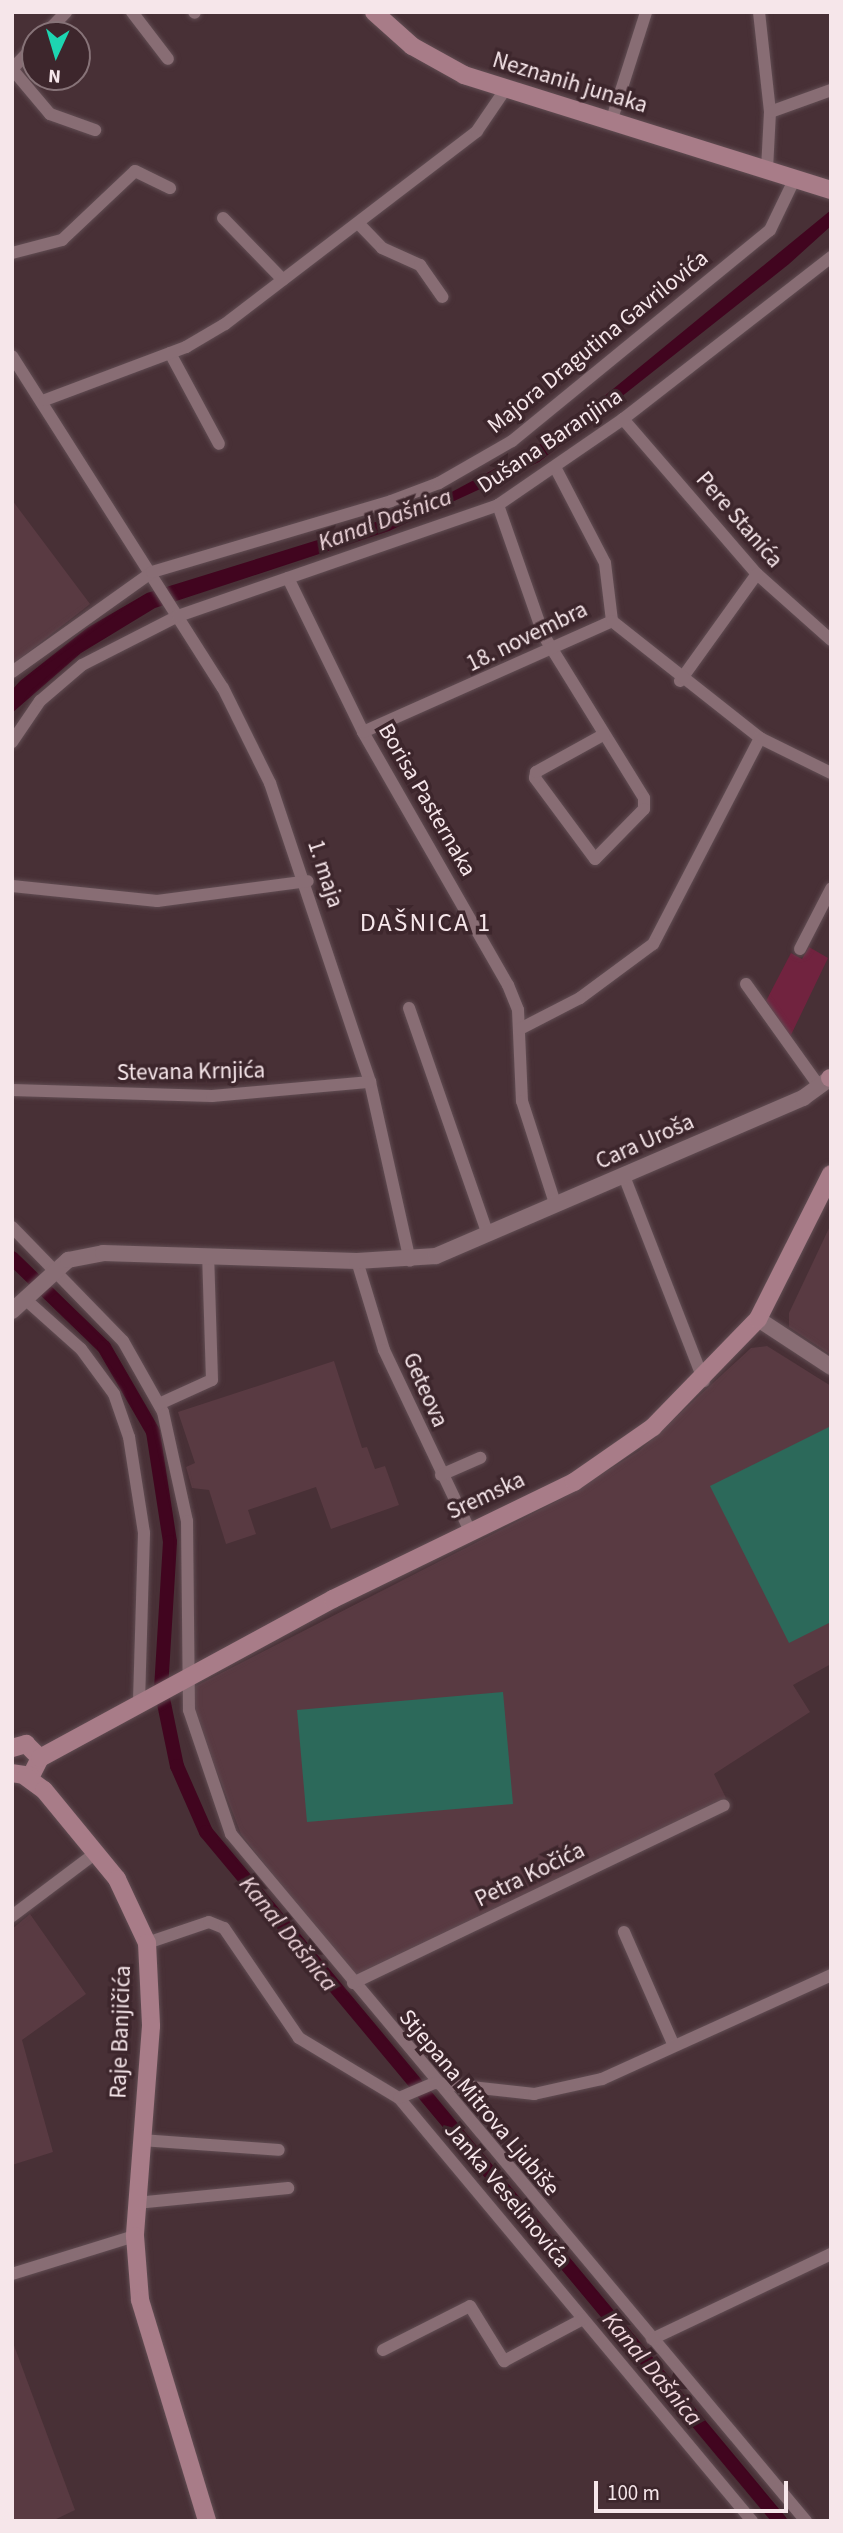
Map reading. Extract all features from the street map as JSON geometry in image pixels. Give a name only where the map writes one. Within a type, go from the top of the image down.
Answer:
[{"type":"main road","name":"Neznanih junaka","points":[[374,12],[432,61],[505,90],[829,190]]},
{"type":"main road","name":"Sremska","points":[[16,1776],[27,1749],[58,1748],[188,1676],[470,1531],[574,1482],[670,1414],[704,1381],[758,1319],[831,1174]]},
{"type":"main road","points":[[27,1749],[44,1790]]},
{"type":"main road","name":"Raje Banjičića","points":[[16,1776],[44,1790],[97,1852],[130,1898],[147,1943],[151,2026],[135,2236],[144,2325],[207,2521]]},
{"type":"street","points":[[132,12],[167,59]]},
{"type":"street","points":[[611,122],[646,12]]},
{"type":"street","points":[[759,12],[770,112],[767,170]]},
{"type":"street","points":[[12,69],[50,114],[95,130]]},
{"type":"street","points":[[45,400],[170,353],[217,330],[477,131],[505,90]]},
{"type":"street","points":[[770,112],[831,90]]},
{"type":"street","points":[[12,253],[62,240],[135,171],[170,188]]},
{"type":"street","name":"Majora Dragutina Gavrilovića","points":[[12,672],[153,575],[391,501],[497,450],[770,230],[795,178]]},
{"type":"street","points":[[223,218],[283,280]]},
{"type":"street","points":[[358,222],[382,248],[420,265],[442,297]]},
{"type":"street","name":"Dušana Baranjina","points":[[12,742],[40,701],[82,665],[178,616],[498,505],[623,419],[831,257]]},
{"type":"street","points":[[170,353],[219,444]]},
{"type":"street","points":[[13,357],[45,400],[153,575]]},
{"type":"street","name":"Pere Stanića","points":[[623,419],[757,574],[831,640]]},
{"type":"street","points":[[555,467],[605,563],[612,621]]},
{"type":"street","points":[[498,505],[551,649],[645,804],[595,859],[536,772],[603,735]]},
{"type":"street","points":[[680,681],[757,574]]},
{"type":"street","name":"1. maja","points":[[153,575],[250,741],[308,881],[370,1082],[410,1261]]},
{"type":"street","name":"Borisa Pasternaka","points":[[288,578],[363,732],[490,949],[520,1029],[516,1056],[522,1101],[556,1206]]},
{"type":"street","name":"18. novembra","points":[[363,732],[612,621],[680,681],[760,738],[831,773]]},
{"type":"street","points":[[520,1029],[579,998],[653,944],[760,738]]},
{"type":"street","points":[[12,886],[157,901],[308,881]]},
{"type":"street","points":[[800,949],[831,888]]},
{"type":"street","name":"Cara Uroša","points":[[12,1311],[56,1269],[103,1253],[410,1261],[488,1235],[556,1206],[828,1080],[746,984]]},
{"type":"street","points":[[409,1007],[488,1235]]},
{"type":"street","name":"Stevana Krnjića","points":[[12,1090],[212,1096],[370,1082]]},
{"type":"street","points":[[624,1176],[704,1381]]},
{"type":"street","points":[[12,1227],[56,1269]]},
{"type":"street","points":[[159,1404],[212,1380],[208,1256]]},
{"type":"street","name":"Geteova","points":[[357,1261],[384,1350],[441,1475],[470,1531]]},
{"type":"street","name":"Stjepana Mitrova Ljubiše","points":[[56,1269],[123,1341],[159,1404],[183,1483],[188,1676],[196,1741],[231,1834],[353,1983],[431,2085],[806,2521]]},
{"type":"street","points":[[26,1298],[80,1349],[114,1394],[129,1437],[144,1533],[144,1699]]},
{"type":"street","points":[[758,1319],[831,1367]]},
{"type":"street","points":[[441,1475],[480,1458]]},
{"type":"street","name":"Petra Kočića","points":[[353,1983],[724,1805]]},
{"type":"street","points":[[12,1916],[97,1852]]},
{"type":"street","points":[[147,1943],[218,1923],[299,2039],[403,2097],[431,2085],[498,2094],[569,2089],[674,2046],[831,1975]]},
{"type":"street","points":[[624,1931],[674,2046]]},
{"type":"street","name":"Janka Veselinovića","points":[[403,2097],[583,2319],[752,2521]]},
{"type":"street","points":[[141,2140],[279,2150]]},
{"type":"street","points":[[136,2203],[288,2188]]},
{"type":"street","points":[[12,2274],[135,2236]]},
{"type":"street","points":[[652,2339],[831,2254]]},
{"type":"street","points":[[383,2350],[470,2306],[504,2361],[583,2319]]},
{"type":"shaded area","points":[[12,500],[90,604],[12,665]]},
{"type":"shaded area","points":[[809,947],[828,958],[790,1037],[766,1001],[791,953],[802,959]]},
{"type":"shaded area","points":[[831,1224],[831,1355],[789,1327],[789,1313]]},
{"type":"shaded area","points":[[767,1346],[831,1386],[831,1664],[793,1685],[810,1712],[714,1774],[726,1798],[353,1977],[241,1834],[194,1713],[194,1687],[563,1498],[639,1451],[751,1348]]},
{"type":"shaded area","points":[[334,1361],[362,1448],[367,1447],[375,1469],[385,1466],[399,1505],[331,1529],[316,1487],[248,1510],[256,1534],[226,1544],[209,1490],[192,1488],[186,1467],[195,1463],[178,1412]]},
{"type":"shaded area","points":[[30,1914],[86,1994],[22,2040],[53,2152],[12,2165],[12,1929]]},
{"type":"shaded area","points":[[12,2340],[75,2510],[52,2521],[12,2521]]},
{"type":"water","points":[[831,210],[831,226],[789,264],[539,462],[389,531],[155,608],[81,653],[12,713],[12,690],[20,681],[87,628],[147,593],[424,507],[557,435]]},
{"type":"building","points":[[831,1426],[831,1622],[789,1643],[710,1486]]},
{"type":"building","points":[[503,1692],[513,1804],[307,1822],[297,1710]]},
{"type":"waterway","name":"Kanal Dašnica","points":[[12,1258],[104,1347],[153,1432],[170,1542],[161,1689],[177,1766],[206,1832],[780,2521]]},
{"type":"district","name":"DAŠNICA 1","points":[[426,923]]}]
